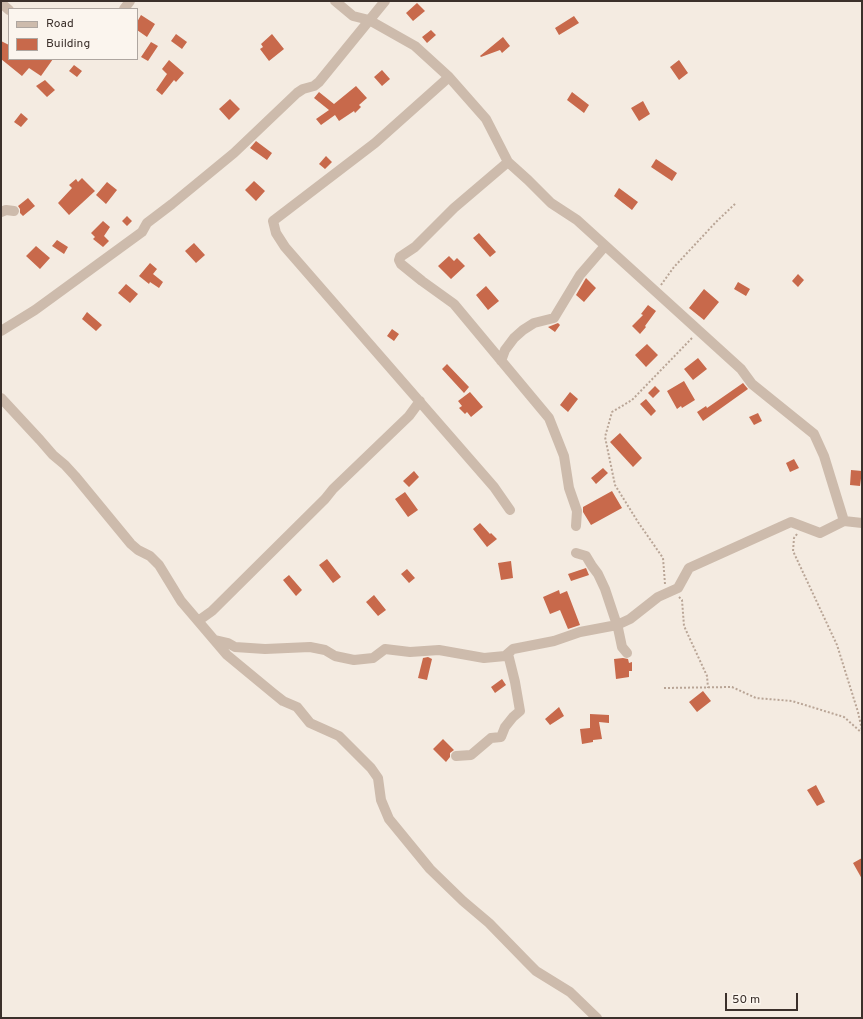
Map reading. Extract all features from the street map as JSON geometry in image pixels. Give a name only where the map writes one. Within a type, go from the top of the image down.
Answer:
[{"type":"street","points":[[335,1],[353,16],[369,20],[415,46],[449,77],[486,119],[508,162],[551,203],[577,220],[741,369],[752,384],[814,434],[824,456],[844,521]]},
{"type":"street","points":[[1,331],[36,310],[142,232],[147,223],[234,153],[298,93],[303,89],[314,86],[319,82],[385,1]]},
{"type":"street","points":[[449,77],[375,143],[273,221],[276,234],[285,248],[494,487],[510,510]]},
{"type":"street","points":[[508,162],[454,208],[415,247],[400,257],[399,260],[401,264],[422,281],[454,304],[549,418],[564,456],[569,488],[577,511],[576,526]]},
{"type":"street","points":[[1,212],[6,210],[14,211]]},
{"type":"street","points":[[501,361],[504,350],[523,330],[534,323],[554,318],[580,275],[605,246]]},
{"type":"street","points":[[1,398],[74,476],[131,544],[138,550],[150,556],[159,565],[181,601],[227,655],[236,664],[284,701],[297,707],[310,723],[339,736],[376,774],[379,783],[381,800],[389,819],[430,869],[463,901],[489,923],[528,964],[570,992],[597,1018]]},
{"type":"street","points":[[198,621],[212,611],[325,499],[333,489],[409,416],[420,401]]},
{"type":"street","points":[[215,640],[240,648],[265,649],[310,647],[325,650],[335,656],[354,660],[373,658],[385,649],[410,652],[439,650],[484,658],[505,656],[513,649],[559,639],[580,632],[616,625],[630,619],[658,597],[678,588],[690,568],[791,522],[820,533],[844,521],[862,523]]},
{"type":"street","points":[[576,553],[586,556],[598,574],[605,589],[618,628],[622,647],[627,653]]},
{"type":"street","points":[[456,756],[471,755],[491,738],[501,737],[505,727],[520,711],[508,654]]},
{"type":"path","points":[[656,292],[674,267],[736,203]]},
{"type":"path","points":[[699,331],[632,400],[612,412],[605,437],[615,485],[663,558],[665,585],[673,590],[682,600],[684,626],[707,676],[708,688]]},
{"type":"path","points":[[803,526],[794,538],[793,551],[837,645],[858,712],[862,731]]},
{"type":"path","points":[[664,688],[732,687],[756,698],[792,701],[844,717],[862,731]]},
{"type":"building","points":[[417,3],[425,11],[413,21],[406,13]]},
{"type":"building","points":[[141,15],[155,24],[147,37],[138,31],[138,20]]},
{"type":"building","points":[[574,16],[579,23],[559,35],[555,28]]},
{"type":"building","points":[[431,30],[436,35],[427,43],[422,37]]},
{"type":"building","points":[[176,34],[187,42],[182,49],[171,41]]},
{"type":"building","points":[[272,34],[284,49],[269,61],[260,49],[263,47],[261,44]]},
{"type":"building","points":[[503,37],[510,46],[502,53],[500,50],[481,57],[480,56]]},
{"type":"building","points":[[1,41],[8,44],[8,60],[52,60],[41,76],[29,68],[22,76],[1,59]]},
{"type":"building","points":[[151,42],[158,46],[148,61],[141,57]]},
{"type":"building","points":[[169,60],[184,73],[176,82],[174,80],[162,95],[156,90],[167,74],[162,69]]},
{"type":"building","points":[[679,60],[688,73],[679,80],[670,67]]},
{"type":"building","points":[[74,65],[82,71],[77,77],[69,71]]},
{"type":"building","points":[[382,70],[390,79],[382,86],[374,77]]},
{"type":"building","points":[[45,80],[55,90],[47,97],[36,86]]},
{"type":"building","points":[[356,86],[367,98],[359,105],[361,107],[355,113],[354,111],[339,121],[335,115],[321,125],[316,119],[329,110],[314,98],[319,92],[334,104]]},
{"type":"building","points":[[572,92],[589,105],[584,113],[567,100]]},
{"type":"building","points":[[230,99],[240,109],[229,120],[219,109]]},
{"type":"building","points":[[643,101],[650,114],[639,121],[631,108]]},
{"type":"building","points":[[21,113],[28,119],[21,127],[14,122]]},
{"type":"building","points":[[256,141],[272,153],[267,160],[250,148]]},
{"type":"building","points":[[326,156],[332,162],[325,169],[319,164]]},
{"type":"building","points":[[656,159],[677,173],[672,181],[651,167]]},
{"type":"building","points":[[82,178],[95,191],[69,215],[58,203],[72,188],[69,185],[76,179],[78,182]]},
{"type":"building","points":[[254,181],[265,191],[256,201],[245,190]]},
{"type":"building","points":[[107,182],[117,190],[106,204],[96,195]]},
{"type":"building","points":[[619,188],[638,202],[632,210],[614,196]]},
{"type":"building","points":[[28,198],[35,206],[23,216],[20,213],[18,206]]},
{"type":"building","points":[[127,216],[132,221],[127,226],[122,221]]},
{"type":"building","points":[[103,221],[110,227],[104,236],[109,241],[103,247],[93,239],[95,237],[91,233]]},
{"type":"building","points":[[479,233],[496,252],[490,257],[473,238]]},
{"type":"building","points":[[57,240],[68,247],[64,254],[52,246]]},
{"type":"building","points":[[194,243],[205,255],[196,263],[185,251]]},
{"type":"building","points":[[36,246],[50,258],[40,269],[26,256]]},
{"type":"building","points":[[449,256],[454,261],[457,258],[465,266],[451,279],[438,266]]},
{"type":"building","points":[[150,263],[157,269],[153,274],[163,282],[159,288],[150,282],[149,284],[139,276]]},
{"type":"building","points":[[798,274],[804,280],[798,287],[792,281]]},
{"type":"building","points":[[586,278],[596,288],[584,302],[576,295]]},
{"type":"building","points":[[738,282],[750,289],[746,296],[734,289]]},
{"type":"building","points":[[126,284],[138,294],[130,303],[118,293]]},
{"type":"building","points":[[486,286],[499,301],[488,310],[476,295]]},
{"type":"building","points":[[704,289],[719,302],[704,320],[689,308]]},
{"type":"building","points":[[648,305],[656,311],[640,334],[632,326],[643,315],[641,314]]},
{"type":"building","points":[[87,312],[102,325],[96,331],[82,319]]},
{"type":"building","points":[[558,323],[560,325],[555,332],[548,327]]},
{"type":"building","points":[[392,329],[399,334],[394,341],[387,336]]},
{"type":"building","points":[[647,344],[658,355],[646,367],[635,355]]},
{"type":"building","points":[[698,358],[707,369],[693,380],[684,369]]},
{"type":"building","points":[[447,364],[469,387],[464,393],[442,369]]},
{"type":"building","points":[[684,381],[695,400],[682,408],[681,406],[677,409],[667,391]]},
{"type":"building","points":[[743,383],[748,389],[703,421],[697,412],[706,406],[707,408]]},
{"type":"building","points":[[655,386],[660,391],[653,398],[648,393]]},
{"type":"building","points":[[470,392],[483,407],[471,417],[467,412],[465,414],[459,408],[462,406],[458,401]]},
{"type":"building","points":[[570,392],[578,399],[568,412],[560,405]]},
{"type":"building","points":[[646,399],[656,411],[651,416],[640,404]]},
{"type":"building","points":[[758,413],[762,421],[754,425],[749,417]]},
{"type":"building","points":[[620,433],[642,458],[633,467],[610,442]]},
{"type":"building","points":[[794,459],[799,468],[790,472],[786,463]]},
{"type":"building","points":[[603,468],[608,473],[596,484],[591,478]]},
{"type":"building","points":[[851,470],[862,471],[860,486],[850,485]]},
{"type":"building","points":[[414,471],[419,477],[409,487],[403,481]]},
{"type":"building","points":[[612,491],[622,508],[591,525],[583,512],[583,507]]},
{"type":"building","points":[[405,492],[418,510],[408,517],[395,499]]},
{"type":"building","points":[[480,523],[497,539],[487,547],[473,529]]},
{"type":"building","points":[[327,559],[341,577],[333,583],[319,565]]},
{"type":"building","points":[[511,561],[513,578],[501,580],[498,563]]},
{"type":"building","points":[[586,568],[589,575],[571,581],[568,574]]},
{"type":"building","points":[[407,569],[415,578],[409,583],[401,574]]},
{"type":"building","points":[[289,575],[302,590],[296,596],[283,580]]},
{"type":"building","points":[[559,590],[560,594],[567,591],[580,625],[568,629],[560,610],[550,614],[543,597]]},
{"type":"building","points":[[374,595],[386,610],[378,616],[366,602]]},
{"type":"building","points":[[428,657],[432,659],[427,680],[418,678],[423,658]]},
{"type":"building","points":[[614,659],[628,659],[629,663],[632,662],[632,671],[629,671],[629,677],[616,679]]},
{"type":"building","points":[[502,679],[506,685],[495,693],[491,687]]},
{"type":"building","points":[[703,691],[711,701],[697,712],[689,702]]},
{"type":"building","points":[[559,707],[564,716],[550,725],[545,719]]},
{"type":"building","points":[[590,714],[609,715],[609,723],[599,722],[602,739],[593,740],[593,742],[582,744],[580,729],[590,728]]},
{"type":"building","points":[[443,739],[454,750],[450,753],[450,757],[446,762],[433,749]]},
{"type":"building","points":[[816,785],[825,802],[817,806],[807,790]]},
{"type":"building","points":[[862,858],[862,879],[853,863]]}]
